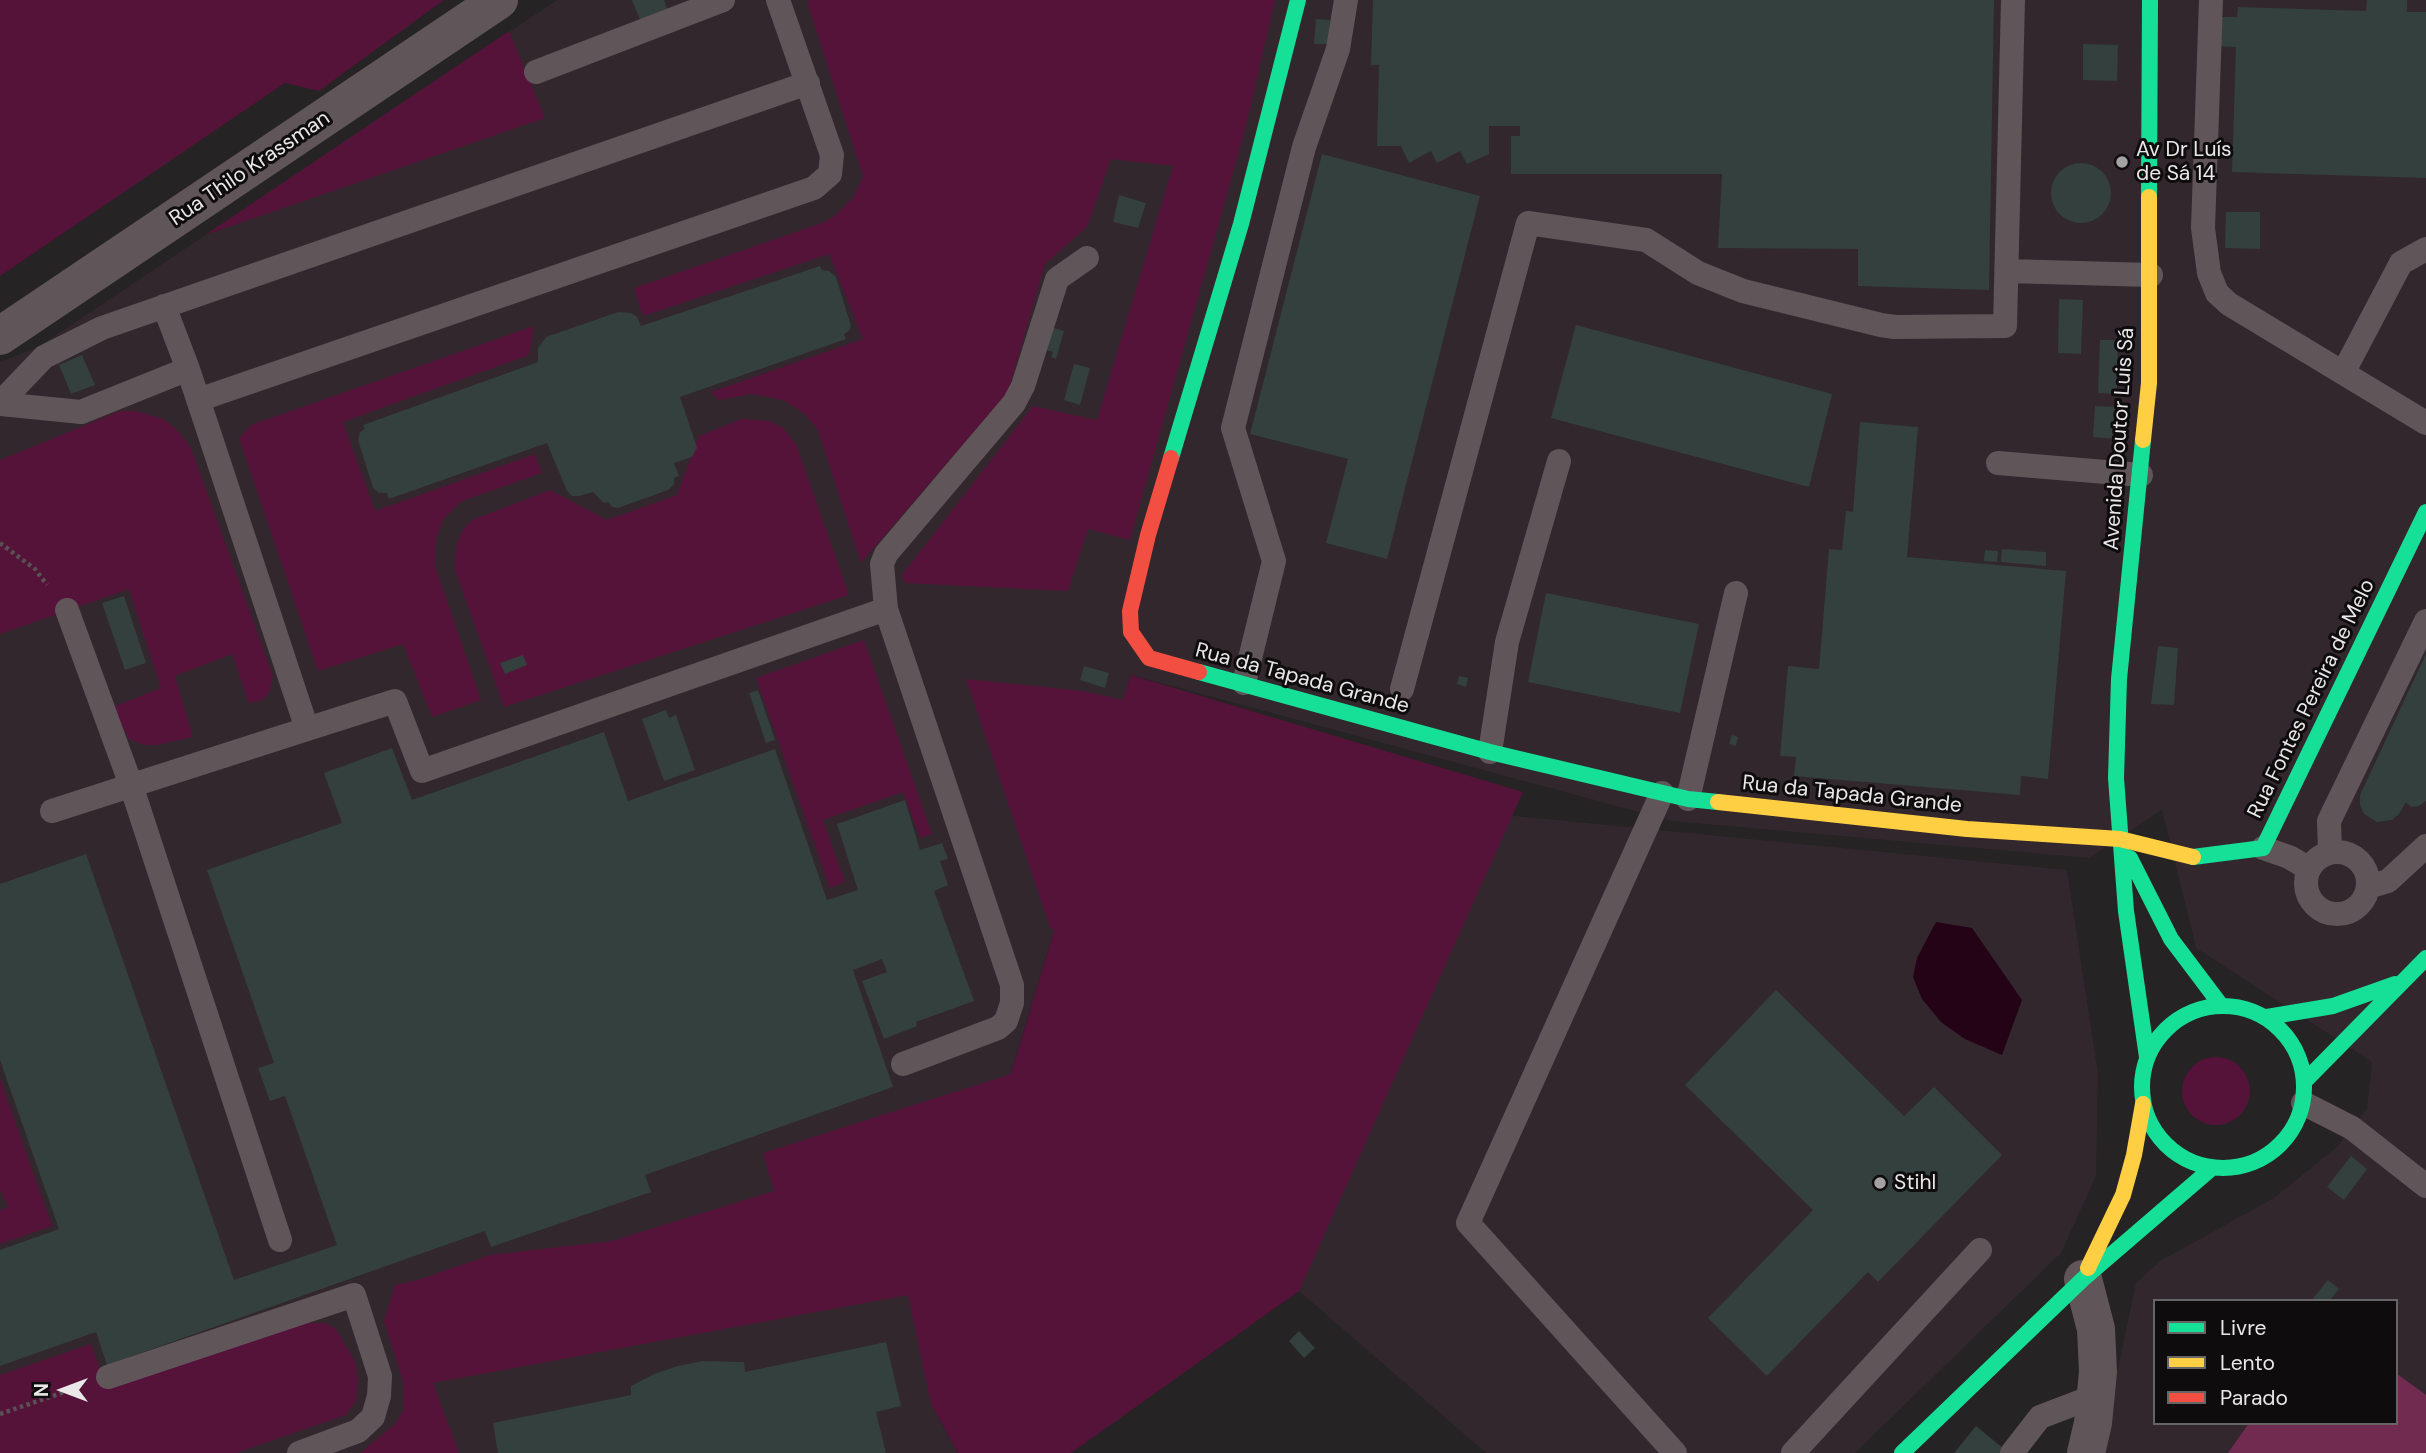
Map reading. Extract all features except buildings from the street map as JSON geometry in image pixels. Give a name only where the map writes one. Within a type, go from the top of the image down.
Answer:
[{"type":"street","name":"Rua Thilo Krassman","points":[[0,336],[499,0]]},
{"type":"street","name":"Rua da Tapada Grande","points":[[1298,0],[1241,224],[1147,535],[1130,611],[1131,632],[1149,658],[1490,752],[1688,799],[1966,829],[2120,839]]},
{"type":"street","name":"Avenida Doutor Luis Sá","points":[[2147,1057],[2126,911],[2116,778],[2119,679],[2149,383],[2150,0]]},
{"type":"street","name":"Rua Fontes Pereira de Melo","points":[[2120,839],[2191,857],[2263,848],[2426,512]]},
{"type":"street","name":"Avenida Doutor Luis Sá","points":[[2120,839],[2171,939],[2220,1004]]},
{"type":"street","points":[[2304,1092],[2426,958]]},
{"type":"street","points":[[2267,1017],[2333,1006],[2403,981]]},
{"type":"street","points":[[2086,1453],[2093,1423],[2098,1372],[2096,1329],[2083,1279],[2123,1195],[2134,1155],[2143,1104],[2141,1080],[2147,1057],[2159,1036],[2176,1020],[2197,1009],[2220,1004],[2244,1007],[2267,1017],[2286,1034],[2299,1056],[2304,1092],[2292,1132],[2270,1154],[2242,1167],[2212,1168],[2188,1161],[2167,1147],[2152,1127],[2143,1104]]},
{"type":"street","points":[[1902,1453],[2083,1279],[2212,1168]]},
{"type":"lane","points":[[536,72],[723,0]]},
{"type":"lane","points":[[198,400],[814,188],[830,174],[832,155],[778,0]]},
{"type":"lane","points":[[1244,684],[1274,561],[1233,428],[1304,147],[1338,49],[1346,0]]},
{"type":"lane","points":[[1402,689],[1528,223],[1646,240],[1698,273],[1744,291],[1895,327],[2006,326],[2012,0]]},
{"type":"lane","points":[[2211,0],[2203,228],[2209,273],[2217,293],[2229,304],[2426,423]]},
{"type":"lane","points":[[0,404],[44,357],[102,328],[808,83]]},
{"type":"lane","points":[[2343,373],[2401,264],[2426,249]]},
{"type":"lane","points":[[903,1064],[998,1028],[1006,1021],[1012,1003],[1012,985],[886,609],[882,564],[886,554],[1014,404],[1023,386],[1057,279],[1087,258]]},
{"type":"lane","points":[[2007,271],[2151,275]]},
{"type":"lane","points":[[164,306],[188,369],[307,729]]},
{"type":"lane","points":[[0,404],[81,412],[188,369]]},
{"type":"lane","points":[[1490,752],[1507,642],[1559,461]]},
{"type":"lane","points":[[1998,463],[2141,475]]},
{"type":"lane","points":[[1688,799],[1735,593]]},
{"type":"lane","points":[[52,811],[395,701],[422,771],[886,609]]},
{"type":"lane","points":[[66,610],[131,785],[280,1240]]},
{"type":"lane","points":[[2330,852],[2329,821],[2426,621]]},
{"type":"lane","points":[[1662,793],[1468,1223],[1675,1453]]},
{"type":"lane","points":[[2368,887],[2388,881],[2426,846]]},
{"type":"lane","points":[[2263,848],[2289,857],[2308,868]]},
{"type":"lane","points":[[2330,852],[2346,852],[2356,857],[2363,865],[2368,887],[2360,904],[2343,914],[2323,911],[2315,906],[2306,888],[2308,868],[2315,859],[2330,852]]},
{"type":"lane","points":[[2304,1092],[2426,1186]]},
{"type":"lane","points":[[1793,1453],[1980,1250]]},
{"type":"lane","points":[[108,1377],[354,1295],[380,1376],[379,1396],[373,1417],[358,1431],[299,1453]]},
{"type":"lane","points":[[2012,1453],[2040,1417],[2095,1396]]},
{"type":"path","points":[[0,543],[35,569],[66,610]]},
{"type":"path","points":[[0,1413],[108,1377]]},
{"type":"shaded area","points":[[0,0],[444,0],[319,91],[285,83],[0,276]]},
{"type":"shaded area","points":[[557,0],[2426,0],[2426,1453],[2100,1453],[2136,1283],[2160,1261],[2274,1198],[2338,1146],[2367,1108],[2372,1062],[2196,948],[2162,810],[2089,858],[1672,821],[1131,675],[958,1250],[931,1404],[958,1453],[0,1453],[0,362],[38,347]]},
{"type":"shaded area","points":[[809,0],[1275,0],[1245,130],[1130,540],[1088,529],[1068,591],[905,583],[902,575],[1033,406],[1097,420],[1173,166],[1111,159],[1087,227],[1045,264],[1008,392],[861,563],[818,430],[805,414],[783,400],[751,394],[719,400],[711,392],[863,339],[829,254],[643,316],[634,288],[822,223],[833,217],[853,198],[863,176],[808,5]]},
{"type":"shaded area","points":[[509,31],[545,118],[205,235]]},
{"type":"shaded area","points":[[534,326],[529,355],[343,422],[375,511],[535,454],[542,473],[462,501],[443,520],[436,539],[435,566],[481,700],[432,717],[403,644],[318,671],[239,438],[251,425]]},
{"type":"shaded area","points":[[120,411],[135,411],[164,419],[179,432],[191,448],[273,676],[269,693],[263,700],[249,703],[232,654],[175,676],[193,737],[156,745],[144,745],[129,739],[113,707],[161,688],[129,589],[0,634],[0,460]]},
{"type":"shaded area","points":[[742,419],[770,421],[783,428],[796,444],[849,595],[504,707],[455,570],[457,542],[463,530],[472,520],[550,490],[607,520],[677,495],[699,436]]},
{"type":"shaded area","points":[[864,640],[932,834],[920,838],[903,792],[823,820],[845,882],[830,888],[756,678]]},
{"type":"shaded area","points":[[1131,675],[1523,792],[1299,1291],[1071,1453],[958,1453],[931,1404],[908,1295],[433,1383],[459,1453],[360,1453],[395,1424],[404,1409],[404,1385],[384,1321],[395,1285],[418,1280],[490,1255],[612,1241],[774,1191],[763,1153],[1011,1074],[1054,931],[1050,927],[966,679],[1083,691],[1123,700]]},
{"type":"shaded area","points":[[1495,814],[2067,870],[2098,1074],[2096,1176],[2061,1253],[1855,1453],[1486,1453],[1299,1291]]},
{"type":"shaded area","points":[[1936,922],[1972,928],[2022,1000],[2002,1055],[1965,1039],[1941,1022],[1922,999],[1913,977],[1917,958]]},
{"type":"shaded area","points":[[2209,1057],[2223,1057],[2235,1062],[2245,1072],[2250,1091],[2245,1110],[2235,1120],[2223,1125],[2209,1125],[2197,1120],[2187,1110],[2182,1098],[2182,1084],[2187,1072],[2197,1062]]},
{"type":"shaded area","points":[[0,1079],[52,1226],[0,1244],[0,1210],[8,1207],[0,1190]]},
{"type":"shaded area","points":[[307,1323],[326,1323],[336,1329],[355,1361],[358,1382],[356,1401],[346,1415],[236,1453],[0,1453],[0,1375],[91,1344],[107,1388]]},
{"type":"shaded area","points":[[2398,1374],[2426,1395],[2426,1453],[2228,1453],[2248,1425],[2398,1425]]},
{"type":"traffic: fast","points":[[1171,458],[1241,224],[1298,0]]},
{"type":"traffic: fast","points":[[2149,197],[2150,0]]},
{"type":"traffic: fast","points":[[2143,440],[2119,679],[2116,778],[2126,911],[2147,1057]]},
{"type":"traffic: fast","points":[[2193,857],[2263,848],[2426,512]]},
{"type":"traffic: fast","points":[[1199,672],[1490,752],[1688,799],[1718,802]]},
{"type":"traffic: fast","points":[[2130,858],[2171,939],[2220,1004]]},
{"type":"traffic: fast","points":[[2305,1081],[2426,958]]},
{"type":"traffic: fast","points":[[2267,1017],[2333,1006],[2395,984]]},
{"type":"traffic: fast","points":[[2223,1006],[2254,1012],[2281,1029],[2298,1056],[2304,1087],[2298,1118],[2281,1145],[2254,1162],[2223,1168],[2192,1162],[2165,1145],[2148,1118],[2142,1087],[2148,1056],[2165,1029],[2192,1012],[2223,1006]]},
{"type":"traffic: fast","points":[[1902,1453],[2083,1279],[2212,1168]]},
{"type":"traffic: slow","points":[[2143,440],[2149,383],[2149,197]]},
{"type":"traffic: slow","points":[[1718,802],[1967,829],[2120,839],[2193,857]]},
{"type":"traffic: slow","points":[[2088,1268],[2123,1195],[2134,1155],[2143,1104]]},
{"type":"traffic: jam","points":[[1171,458],[1148,535],[1130,611],[1131,632],[1149,658],[1199,672]]},
{"type":"place","name":"Av Dr Luís de Sá 14","points":[[2122,162]]},
{"type":"place","name":"Stihl","points":[[1880,1183]]}]
